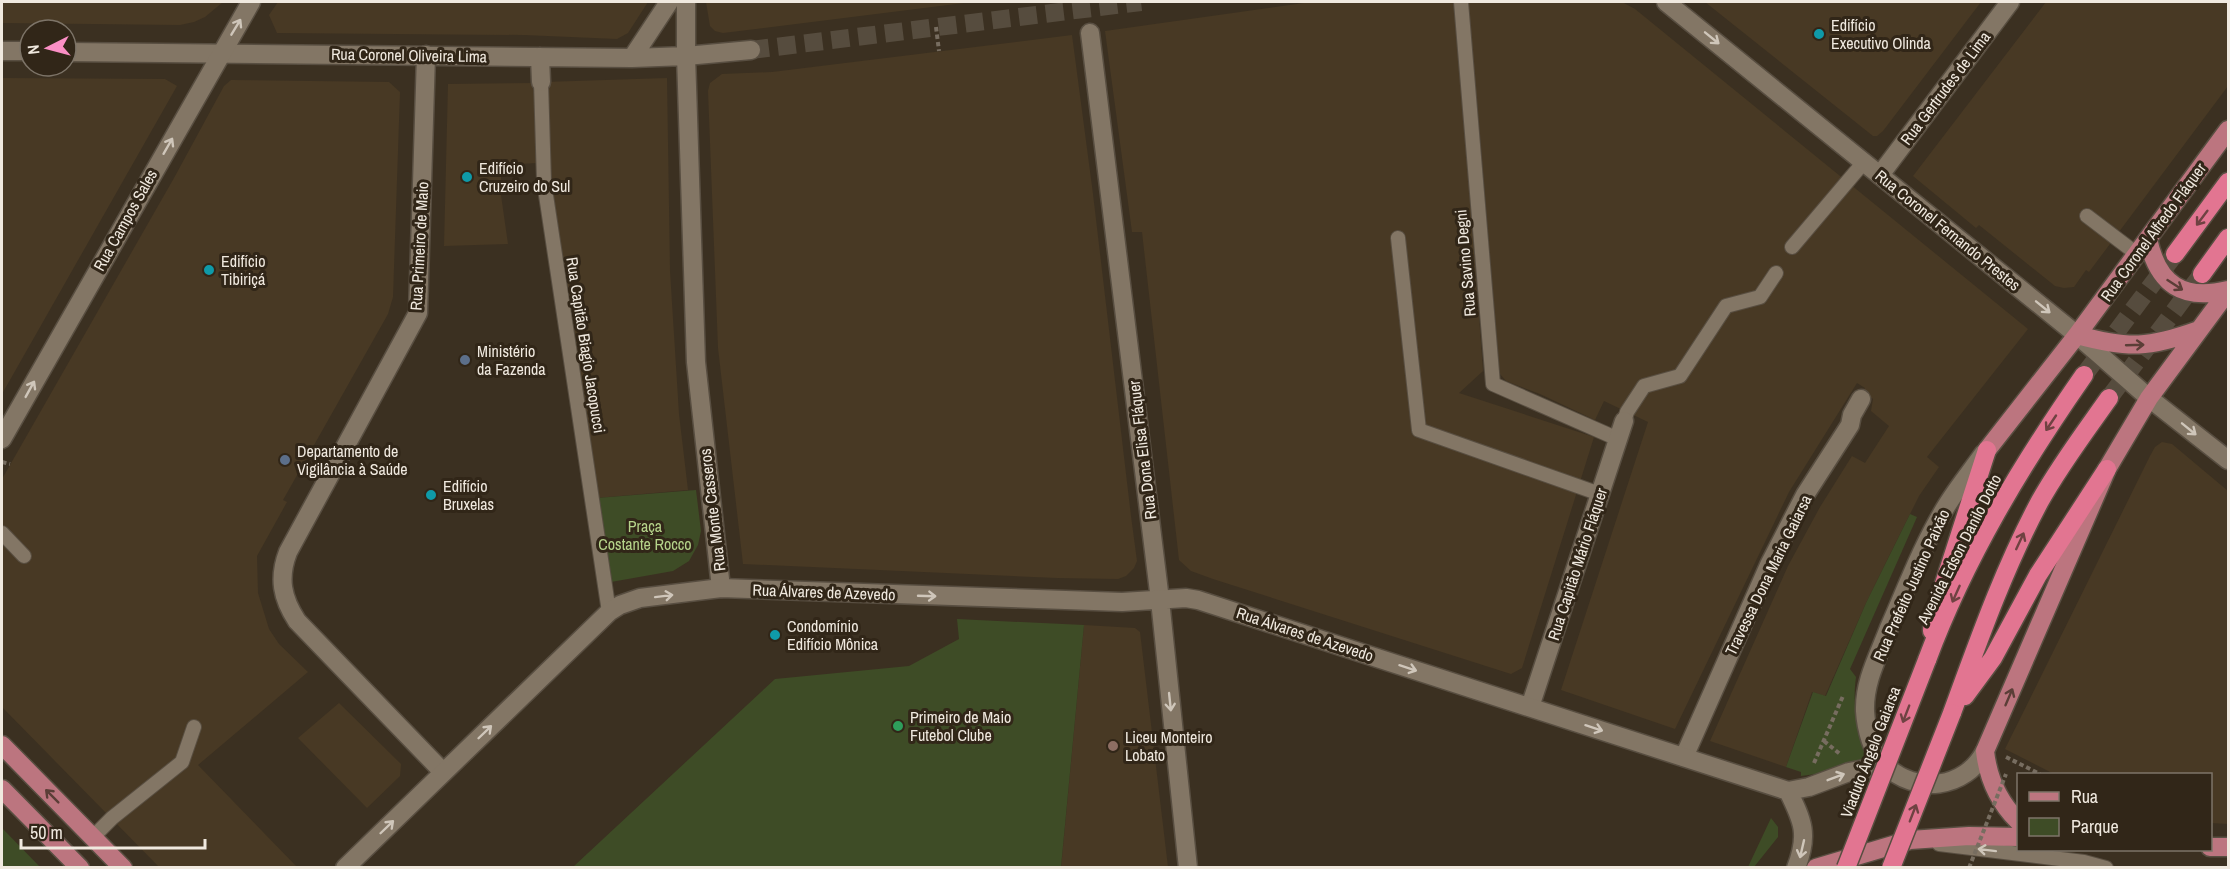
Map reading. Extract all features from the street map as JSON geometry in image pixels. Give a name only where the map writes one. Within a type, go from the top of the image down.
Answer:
[{"type":"highway","points":[[2175,254],[2229,182]]},
{"type":"highway","points":[[2202,274],[2229,238]]},
{"type":"highway","name":"Avenida Edson Danilo Dotto","points":[[1929,655],[1988,526],[2030,455],[2084,375]]},
{"type":"highway","points":[[1891,867],[2013,556],[2040,501],[2109,398]]},
{"type":"highway","points":[[1929,655],[1933,618],[1987,450]]},
{"type":"highway","points":[[1952,713],[1993,658],[2034,583],[2107,469]]},
{"type":"highway","name":"Viaduto Ângelo Gaiarsa","points":[[1846,867],[1929,655]]},
{"type":"main road","name":"Rua Coronel Alfredo Fláquer","points":[[2077,335],[2229,130]]},
{"type":"main road","points":[[2148,239],[2157,267],[2164,278],[2174,286],[2186,292],[2199,294],[2229,290]]},
{"type":"main road","points":[[2017,819],[2000,799],[1992,783],[1987,769],[1985,751],[2107,469],[2150,398],[2229,290]]},
{"type":"main road","points":[[2077,335],[2109,344],[2133,346],[2164,342],[2199,330]]},
{"type":"main road","name":"Rua Prefeito Justino Paixão","points":[[1987,450],[2077,335]]},
{"type":"main road","points":[[2,746],[123,867]]},
{"type":"main road","points":[[2,789],[80,867]]},
{"type":"main road","points":[[1816,867],[1911,840],[1969,836],[2017,837]]},
{"type":"main road","points":[[2212,847],[2229,848]]},
{"type":"street","name":"Rua Campos Sales","points":[[2,440],[251,2]]},
{"type":"street","points":[[632,58],[669,2]]},
{"type":"street","name":"Rua Monte Casseros","points":[[345,867],[609,612],[620,605],[640,598],[721,588],[697,373],[688,133],[686,2]]},
{"type":"street","name":"Rua Coronel Fernando Prestes","points":[[1666,2],[2229,460]]},
{"type":"street","name":"Rua Gertrudes de Lima","points":[[1880,175],[2010,2]]},
{"type":"street","name":"Rua Dona Elisa Fláquer","points":[[1090,33],[1160,600],[1188,867]]},
{"type":"street","name":"Rua Coronel Oliveira Lima","points":[[78,52],[632,58],[752,50]]},
{"type":"street","points":[[2,51],[18,51]]},
{"type":"street","name":"Rua Primeiro de Maio","points":[[426,55],[418,313],[288,552],[281,577],[286,603],[297,621],[443,772]]},
{"type":"street","points":[[540,57],[541,82]]},
{"type":"street","name":"Travessa Dona Maria Gaiarsa","points":[[1684,757],[1770,563],[1805,495],[1850,425],[1852,415],[1861,399]]},
{"type":"street","name":"Rua Capitão Mário Fláquer","points":[[1530,707],[1624,421]]},
{"type":"street","name":"Rua Prefeito Justino Paixão","points":[[1885,765],[1873,744],[1866,721],[1868,682],[1936,522],[1960,485],[1987,450]]},
{"type":"street","name":"Rua Álvares de Azevedo","points":[[721,588],[1111,602],[1186,598],[1198,600],[1788,791]]},
{"type":"street","points":[[1796,867],[1802,852],[1804,831],[1788,791],[1809,787],[1849,772],[1885,765],[1896,773],[1920,783],[1948,783],[1969,773],[1985,751]]},
{"type":"lane","name":"Rua Savino Degni","points":[[1461,2],[1493,384],[1618,439]]},
{"type":"lane","name":"Rua Capitão Biagio Jacopucci","points":[[541,82],[544,182],[609,612]]},
{"type":"lane","points":[[1792,247],[1864,162]]},
{"type":"lane","points":[[2086,216],[2137,254]]},
{"type":"lane","points":[[1398,238],[1419,430],[1600,494]]},
{"type":"lane","points":[[1624,421],[1627,412],[1644,386],[1680,376],[1726,306],[1760,297],[1776,273]]},
{"type":"lane","points":[[2,533],[24,556]]},
{"type":"lane","points":[[93,837],[182,762],[194,727]]},
{"type":"lane","points":[[1911,840],[2084,862],[2106,867]]},
{"type":"path","points":[[936,27],[939,51]]},
{"type":"path","points":[[2,462],[10,464]]},
{"type":"path","points":[[1810,772],[1844,693]]},
{"type":"path","points":[[1824,741],[1843,756]]},
{"type":"path","points":[[2017,762],[2038,773]]},
{"type":"path","points":[[1969,867],[2006,774]]},
{"type":"shaded area","points":[[2,2],[223,2],[205,17],[180,25],[78,24],[78,18],[18,18],[18,23],[2,23]]},
{"type":"shaded area","points":[[278,2],[648,2],[628,33],[617,39],[524,35],[277,33],[269,15]]},
{"type":"shaded area","points":[[706,2],[972,2],[723,33],[715,31],[710,26]]},
{"type":"shaded area","points":[[1311,2],[1456,2],[1483,371],[1459,393],[1594,437],[1522,668],[1511,674],[1213,579],[1191,571],[1179,560],[1142,232],[1132,232],[1105,31]]},
{"type":"shaded area","points":[[1466,2],[1622,2],[1635,9],[2028,329],[1927,457],[1939,467],[1919,496],[1896,542],[1825,696],[1812,692],[1786,767],[1710,741],[1788,566],[1820,507],[1852,456],[1865,463],[1889,426],[1871,411],[1873,399],[1863,391],[1865,388],[1857,383],[1789,492],[1675,729],[1561,690],[1648,422],[1604,401],[1595,420],[1506,381],[1500,374],[1477,98],[1472,98]]},
{"type":"shaded area","points":[[1705,2],[1981,2],[1883,131],[1873,136]]},
{"type":"shaded area","points":[[2046,2],[2228,2],[2228,86],[2089,272],[2086,270],[2074,287],[2064,288],[2055,286],[1979,225],[1976,228],[1913,176]]},
{"type":"shaded area","points":[[1072,35],[1137,561],[1134,568],[1126,576],[1118,579],[743,564],[718,348],[708,91],[710,83],[722,74],[772,72]]},
{"type":"shaded area","points":[[2,78],[165,79],[177,86],[2,394]]},
{"type":"shaded area","points":[[667,78],[670,271],[679,414],[688,490],[597,498],[566,274],[548,183],[544,82]]},
{"type":"shaded area","points":[[231,80],[389,82],[400,92],[393,297],[388,314],[283,500],[287,502],[257,556],[258,593],[269,629],[279,644],[308,672],[198,765],[297,867],[159,867],[2,707],[2,479],[224,86]]},
{"type":"shaded area","name":"Edifício Cruzeiro do Sul","points":[[537,83],[538,163],[501,165],[501,195],[508,244],[444,246],[448,84]]},
{"type":"shaded area","points":[[2162,442],[2172,444],[2228,491],[2228,824],[2212,823],[2212,773],[2052,773],[2005,749],[2155,447]]},
{"type":"shaded area","name":"Liceu Monteiro Lobato","points":[[1084,625],[1135,628],[1140,632],[1168,867],[1061,868]]},
{"type":"shaded area","points":[[339,703],[401,764],[400,776],[367,808],[298,738]]},
{"type":"green space","name":"Praça Costante Rocco","points":[[696,490],[701,531],[698,545],[689,561],[673,571],[611,582],[597,498]]},
{"type":"green space","points":[[1910,514],[1917,517],[1850,669],[1856,677],[1855,708],[1862,736],[1870,754],[1868,760],[1823,773],[1801,776],[1801,772],[1786,767],[1813,692],[1826,696],[1866,603]]},
{"type":"green space","name":"Primeiro de Maio Futebol Clube","points":[[957,619],[1084,625],[1061,867],[573,867],[775,679],[909,666],[959,639]]},
{"type":"green space","points":[[1771,818],[1778,827],[1778,837],[1754,867],[1748,867]]},
{"type":"green space","points":[[2,828],[40,867],[2,867]]},
{"type":"tunnel","points":[[751,50],[1141,2]]},
{"type":"tunnel","points":[[2084,375],[2175,254]]},
{"type":"tunnel","points":[[2109,398],[2202,274]]},
{"type":"place","name":"Edifício Executivo Olinda","points":[[1819,34]]},
{"type":"place","name":"Edifício Cruzeiro do Sul","points":[[467,177]]},
{"type":"place","name":"Edifício Tibiriçá","points":[[209,270]]},
{"type":"place","name":"Ministério da Fazenda","points":[[465,360]]},
{"type":"place","name":"Departamento de Vigilância à Saúde","points":[[285,460]]},
{"type":"place","name":"Edifício Bruxelas","points":[[431,495]]},
{"type":"place","name":"Condomínio Edifício Mônica","points":[[775,635]]},
{"type":"place","name":"Primeiro de Maio Futebol Clube","points":[[898,726]]},
{"type":"place","name":"Liceu Monteiro Lobato","points":[[1113,746]]}]
